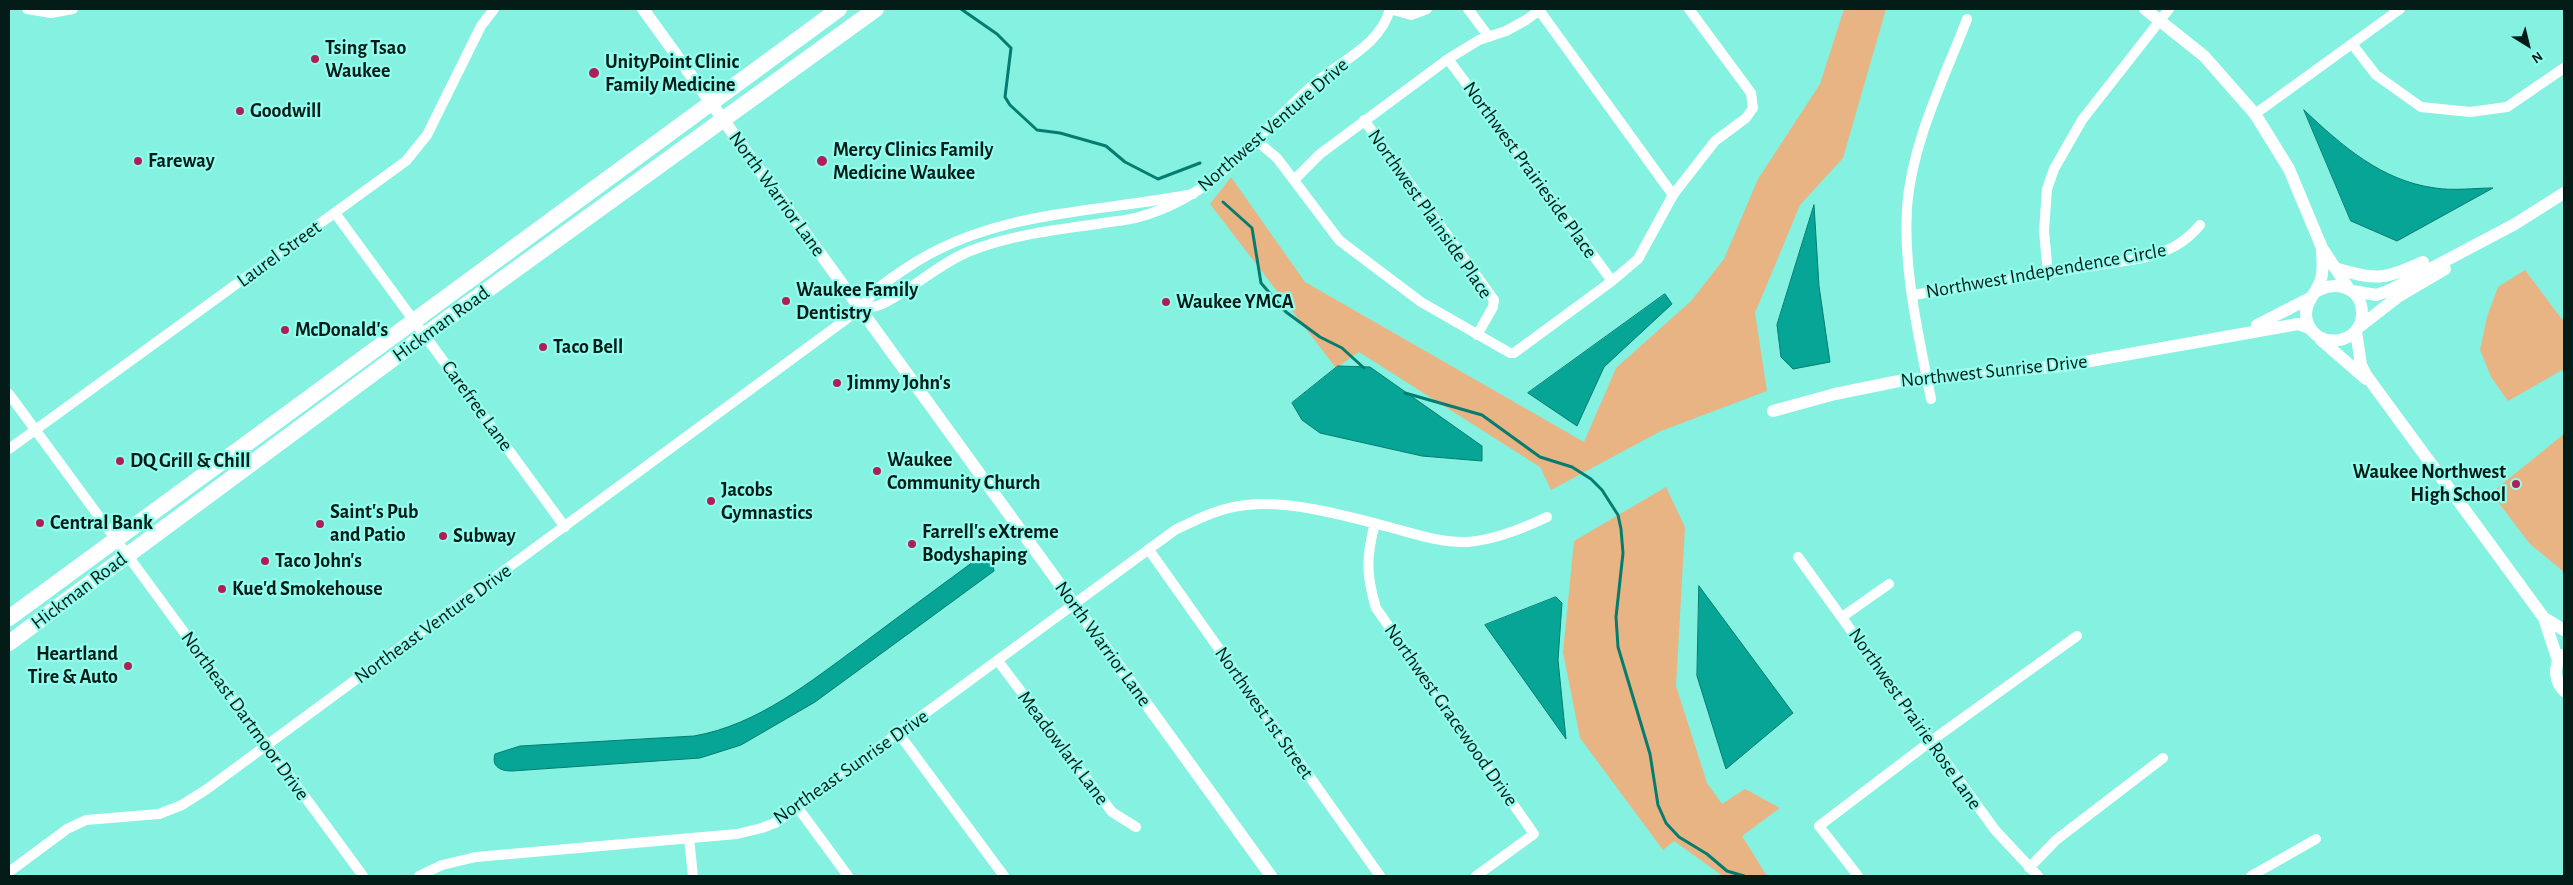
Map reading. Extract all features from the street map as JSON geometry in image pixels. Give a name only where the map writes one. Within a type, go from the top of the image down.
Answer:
[{"type":"highway","name":"Hickman Road","points":[[9,618],[839,9]]},
{"type":"highway","name":"Hickman Road","points":[[9,644],[425,335],[876,9]]},
{"type":"street","points":[[27,9],[42,13],[73,9]]},
{"type":"street","name":"Laurel Street","points":[[9,449],[401,165],[418,148],[436,120],[481,26],[494,9]]},
{"type":"street","name":"North Warrior Lane","points":[[643,9],[1270,876]]},
{"type":"street","points":[[1390,9],[1411,15],[1427,9]]},
{"type":"street","name":"Northwest Venture Drive","points":[[860,309],[882,304],[968,252],[1007,238],[1138,217],[1166,207],[1193,194],[1229,169],[1258,142],[1285,109],[1320,79],[1370,41],[1381,28],[1390,9]]},
{"type":"street","points":[[1468,9],[1489,37]]},
{"type":"street","points":[[1294,180],[1320,154],[1448,59],[1478,40],[1512,27],[1540,9],[1672,195]]},
{"type":"street","points":[[1258,142],[1278,158],[1348,247],[1421,302],[1510,354],[1612,281],[1638,259],[1672,195],[1715,141],[1746,118],[1753,108],[1751,93],[1689,9]]},
{"type":"street","points":[[2145,9],[2204,56],[2255,114],[2289,169],[2322,248],[2361,304],[2362,313],[2357,329],[2361,365],[2372,384],[2544,618],[2561,656],[2555,673],[2557,681],[2564,691]]},
{"type":"street","points":[[2048,274],[2044,230],[2047,189],[2054,169],[2082,120],[2159,19],[2169,9]]},
{"type":"street","points":[[2255,114],[2400,9]]},
{"type":"street","points":[[1931,399],[1912,295],[1906,245],[1907,206],[1915,160],[1924,130],[1967,19]]},
{"type":"street","points":[[2352,44],[2376,75],[2421,107],[2470,112],[2507,108],[2564,68]]},
{"type":"street","name":"Northwest Prairieside Place","points":[[1448,59],[1612,281]]},
{"type":"street","name":"Northwest Plainside Place","points":[[1364,120],[1494,300],[1493,308],[1477,335]]},
{"type":"street","points":[[2312,296],[2330,285],[2369,295],[2384,292],[2477,245],[2564,193]]},
{"type":"street","name":"Northwest Venture Drive","points":[[860,309],[873,291],[922,257],[949,243],[984,229],[1037,217],[1193,194]]},
{"type":"street","name":"Carefree Lane","points":[[335,213],[564,527]]},
{"type":"street","name":"Northwest Independence Circle","points":[[1912,295],[2048,274],[2164,252],[2188,239],[2200,225]]},
{"type":"street","points":[[2338,269],[2365,278],[2383,278],[2459,247],[2477,245]]},
{"type":"street","points":[[2313,332],[2331,341],[2349,337],[2399,296],[2459,260],[2477,245]]},
{"type":"street","points":[[2322,248],[2322,277],[2312,296],[2306,315],[2313,332],[2372,384]]},
{"type":"street","name":"Northwest Sunrise Drive","points":[[2216,337],[2273,318],[2312,296]]},
{"type":"street","name":"Northeast Venture Drive","points":[[9,872],[67,829],[86,820],[159,814],[172,810],[207,789],[860,309]]},
{"type":"street","name":"Northwest Sunrise Drive","points":[[1773,411],[1861,388],[1927,378],[2062,366],[2216,337],[2298,324],[2313,332]]},
{"type":"street","name":"Northeast Dartmoor Drive","points":[[9,394],[363,876]]},
{"type":"street","points":[[1074,605],[1175,530],[1206,515],[1246,505],[1289,506],[1375,523],[1434,539],[1467,542],[1484,540],[1522,529],[1547,517]]},
{"type":"street","name":"Northwest Gracewood Drive","points":[[1375,523],[1368,548],[1368,582],[1376,608],[1534,834],[1476,876]]},
{"type":"street","name":"Northwest 1st Street","points":[[1149,550],[1380,876]]},
{"type":"street","name":"Northwest Prairie Rose Lane","points":[[1798,557],[1995,830],[2038,876]]},
{"type":"street","points":[[1842,617],[1889,584]]},
{"type":"street","name":"Northeast Sunrise Drive","points":[[419,876],[442,865],[476,857],[689,838],[747,832],[762,828],[798,808],[1074,605]]},
{"type":"street","points":[[2544,618],[2564,630]]},
{"type":"street","points":[[1858,876],[1819,826],[1931,741],[2077,636]]},
{"type":"street","name":"Meadowlark Lane","points":[[998,660],[1112,812],[1136,827]]},
{"type":"street","points":[[899,734],[1004,876]]},
{"type":"street","points":[[2029,868],[2056,840],[2163,758]]},
{"type":"street","points":[[798,808],[848,876]]},
{"type":"street","points":[[689,838],[694,876]]},
{"type":"street","points":[[2252,876],[2316,839]]},
{"type":"shaded area","points":[[1844,9],[1886,9],[1843,158],[1800,205],[1755,313],[1767,391],[1661,431],[1551,490],[1540,467],[1359,352],[1336,368],[1210,204],[1231,177],[1305,282],[1584,442],[1616,368],[1691,301],[1724,259],[1758,179],[1820,84]]},
{"type":"shaded area","points":[[2525,270],[2564,322],[2564,369],[2508,401],[2491,377],[2480,350],[2487,317],[2498,287]]},
{"type":"shaded area","points":[[2564,434],[2564,572],[2530,544],[2491,493]]},
{"type":"shaded area","points":[[1666,487],[1685,527],[1676,686],[1707,783],[1722,804],[1745,789],[1780,808],[1742,836],[1767,876],[1723,876],[1674,841],[1663,850],[1580,738],[1563,652],[1574,541]]},
{"type":"water","points":[[2304,110],[2348,149],[2380,170],[2398,178],[2442,189],[2493,188],[2397,241],[2351,221]]},
{"type":"water","points":[[1814,205],[1819,286],[1830,362],[1793,369],[1781,357],[1777,325]]},
{"type":"water","points":[[1665,294],[1672,304],[1604,367],[1577,426],[1528,393]]},
{"type":"water","points":[[1338,366],[1370,367],[1482,446],[1482,461],[1422,456],[1320,433],[1302,420],[1292,403]]},
{"type":"water","points":[[986,555],[992,558],[994,571],[815,702],[741,745],[700,758],[512,771],[501,769],[494,762],[495,754],[520,746],[694,736],[740,722],[783,700],[981,556]]},
{"type":"water","points":[[1699,586],[1793,713],[1726,769],[1697,676]]},
{"type":"water","points":[[1556,597],[1562,603],[1558,660],[1566,739],[1485,625]]},
{"type":"waterway","points":[[961,9],[997,34],[1011,48],[1005,97],[1010,105],[1037,130],[1060,133],[1106,146],[1125,162],[1158,179],[1200,163]]},
{"type":"waterway","points":[[1223,202],[1252,228],[1261,283],[1286,312],[1320,337],[1342,348],[1364,368]]},
{"type":"waterway","points":[[1405,393],[1482,415],[1540,457],[1572,467],[1591,479],[1602,490],[1618,515],[1621,529],[1623,553],[1616,617],[1618,647],[1650,754],[1658,805],[1666,823],[1679,837],[1707,854],[1727,871],[1744,876]]},
{"type":"place","name":"Tsing Tsao Waukee","points":[[315,59]]},
{"type":"place","name":"UnityPoint Clinic Family Medicine","points":[[594,73]]},
{"type":"place","name":"Goodwill","points":[[240,111]]},
{"type":"place","name":"Fareway","points":[[138,161]]},
{"type":"place","name":"Mercy Clinics Family Medicine Waukee","points":[[822,161]]},
{"type":"place","name":"Waukee Family Dentistry","points":[[786,301]]},
{"type":"place","name":"Waukee YMCA","points":[[1166,302]]},
{"type":"place","name":"McDonald's","points":[[285,330]]},
{"type":"place","name":"Taco Bell","points":[[543,347]]},
{"type":"place","name":"Jimmy John's","points":[[837,383]]},
{"type":"place","name":"DQ Grill & Chill","points":[[120,461]]},
{"type":"place","name":"Waukee Community Church","points":[[877,471]]},
{"type":"place","name":"Waukee Northwest High School","points":[[2516,484]]},
{"type":"place","name":"Jacobs Gymnastics","points":[[711,501]]},
{"type":"place","name":"Central Bank","points":[[40,523]]},
{"type":"place","name":"Saint's Pub and Patio","points":[[320,524]]},
{"type":"place","name":"Subway","points":[[443,536]]},
{"type":"place","name":"Farrell's eXtreme Bodyshaping","points":[[912,544]]},
{"type":"place","name":"Taco John's","points":[[265,561]]},
{"type":"place","name":"Kue'd Smokehouse","points":[[222,589]]},
{"type":"place","name":"Heartland Tire & Auto","points":[[128,666]]}]
